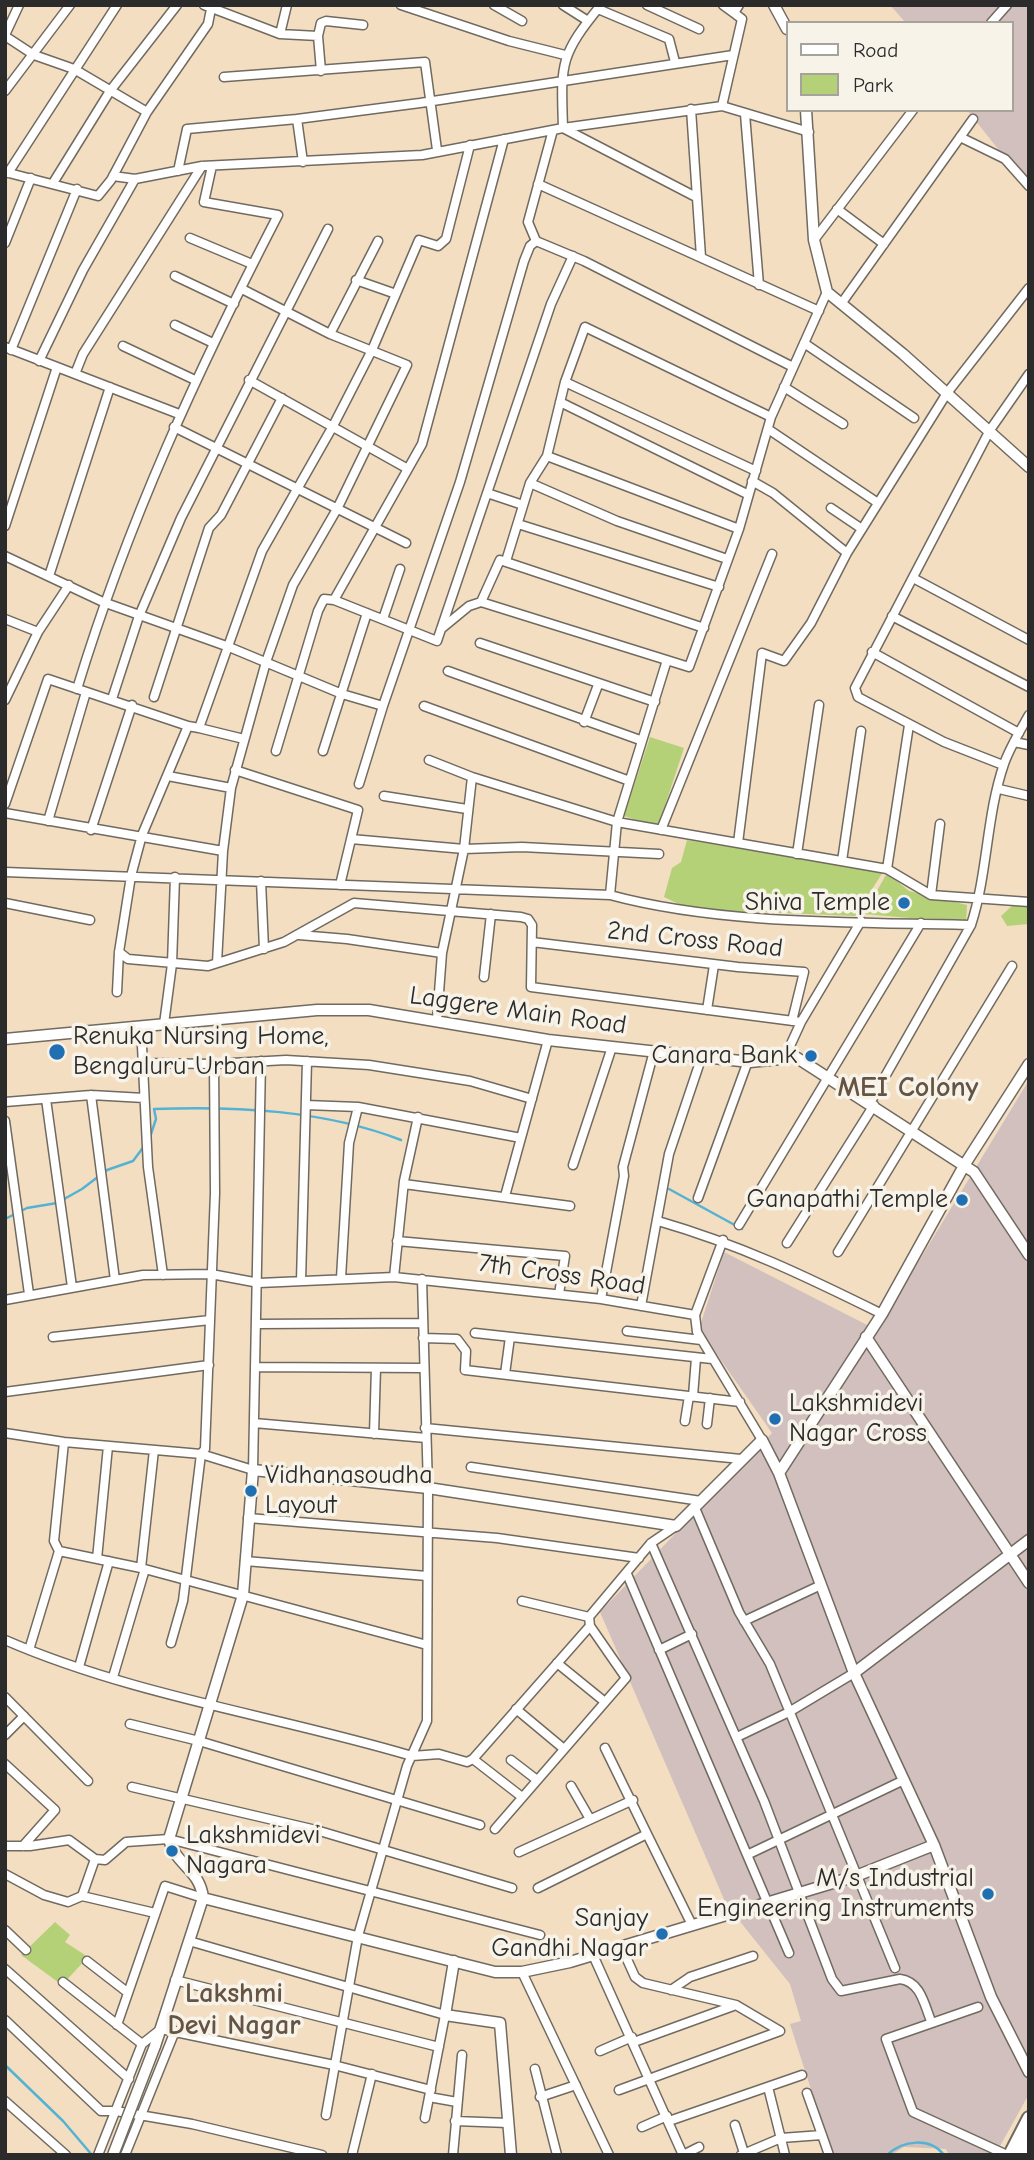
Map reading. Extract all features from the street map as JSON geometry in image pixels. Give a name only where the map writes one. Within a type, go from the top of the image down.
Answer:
[{"type":"main road","points":[[1008,2155],[1029,2118]]},
{"type":"main road","points":[[1020,2155],[1029,2138]]},
{"type":"street","points":[[19,5],[5,36],[34,55],[74,69],[147,113]]},
{"type":"street","points":[[5,90],[70,5]]},
{"type":"street","points":[[117,5],[7,172],[98,196],[113,176],[147,113],[208,24],[207,7],[280,34],[318,36]]},
{"type":"street","points":[[53,183],[110,91],[177,5]]},
{"type":"street","points":[[280,34],[287,5]]},
{"type":"street","points":[[401,5],[509,41],[565,55]]},
{"type":"street","points":[[494,5],[522,21]]},
{"type":"street","points":[[563,5],[588,21]]},
{"type":"street","points":[[646,5],[699,29]]},
{"type":"street","points":[[722,106],[742,19],[737,9],[723,5]]},
{"type":"street","points":[[774,5],[786,27]]},
{"type":"street","points":[[992,21],[1007,5]]},
{"type":"street","points":[[562,128],[565,55],[600,7],[669,39],[675,62]]},
{"type":"street","points":[[321,71],[318,36],[321,23],[326,21],[363,25]]},
{"type":"street","points":[[178,171],[187,129],[297,119],[733,55]]},
{"type":"street","points":[[224,77],[425,62],[437,150]]},
{"type":"street","points":[[113,176],[135,179],[202,166],[422,155],[562,128],[722,106],[809,132]]},
{"type":"street","points":[[691,109],[701,257]]},
{"type":"street","points":[[806,112],[814,240],[827,292],[990,430],[1029,467]]},
{"type":"street","points":[[814,240],[911,112]]},
{"type":"street","points":[[744,114],[759,285]]},
{"type":"street","points":[[297,119],[303,162]]},
{"type":"street","points":[[841,304],[973,119]]},
{"type":"street","points":[[562,128],[696,198]]},
{"type":"street","points":[[553,130],[528,222],[536,241],[573,256],[793,367]]},
{"type":"street","points":[[960,137],[1005,159],[1029,186]]},
{"type":"street","points":[[334,600],[422,444],[504,139]]},
{"type":"street","points":[[199,728],[261,551],[333,426],[372,350],[419,240],[438,246],[446,239],[470,145]]},
{"type":"street","points":[[75,374],[83,355],[202,166]]},
{"type":"street","points":[[48,821],[103,603],[178,414],[278,215],[204,202],[212,166]]},
{"type":"street","points":[[5,243],[31,178]]},
{"type":"street","points":[[40,360],[83,270],[135,179]]},
{"type":"street","points":[[538,184],[819,311]]},
{"type":"street","points":[[77,189],[8,349],[178,414]]},
{"type":"street","points":[[837,209],[884,244]]},
{"type":"street","points":[[112,699],[139,616],[181,518],[328,229]]},
{"type":"street","points":[[190,238],[253,264]]},
{"type":"street","points":[[330,334],[378,241]]},
{"type":"street","points":[[359,784],[408,629],[460,482],[524,261],[530,246],[536,241]]},
{"type":"street","points":[[276,751],[318,611],[324,599],[334,600],[437,641],[551,304],[573,256]]},
{"type":"street","points":[[176,276],[234,304]]},
{"type":"street","points":[[356,281],[396,294]]},
{"type":"street","points":[[738,843],[762,653],[784,661],[811,623],[847,553],[947,393],[1029,288]]},
{"type":"street","points":[[217,963],[223,851],[231,788],[266,662],[293,585],[337,509],[407,365],[330,334],[242,289]]},
{"type":"street","points":[[441,629],[468,606],[481,602],[689,667],[739,529],[771,417],[827,292]]},
{"type":"street","points":[[175,325],[213,343]]},
{"type":"street","points":[[506,561],[530,483],[547,456],[565,382],[585,327],[771,417]]},
{"type":"street","points":[[804,344],[914,418]]},
{"type":"street","points":[[123,346],[195,380]]},
{"type":"street","points":[[5,526],[57,367]]},
{"type":"street","points":[[1003,765],[909,725],[855,695],[855,688],[990,430],[1029,374]]},
{"type":"street","points":[[249,380],[408,469]]},
{"type":"street","points":[[565,382],[756,471]]},
{"type":"street","points":[[49,576],[110,387]]},
{"type":"street","points":[[785,387],[843,424]]},
{"type":"street","points":[[155,697],[209,528],[221,515],[282,398]]},
{"type":"street","points":[[560,402],[747,494]]},
{"type":"street","points":[[174,427],[406,543]]},
{"type":"street","points":[[768,429],[878,503]]},
{"type":"street","points":[[547,456],[739,529]]},
{"type":"street","points":[[752,481],[773,493],[847,553]]},
{"type":"street","points":[[530,483],[617,520],[727,559]]},
{"type":"street","points":[[487,493],[523,505]]},
{"type":"street","points":[[831,508],[862,529]]},
{"type":"street","points":[[518,524],[719,587]]},
{"type":"street","points":[[661,830],[772,554]]},
{"type":"street","points":[[5,556],[103,603],[229,647],[342,694],[383,706]]},
{"type":"street","points":[[481,602],[500,560],[704,628]]},
{"type":"street","points":[[383,619],[400,569]]},
{"type":"street","points":[[913,578],[1029,640]]},
{"type":"street","points":[[5,700],[38,632],[69,585]]},
{"type":"street","points":[[323,751],[367,613]]},
{"type":"street","points":[[892,617],[1029,687]]},
{"type":"street","points":[[5,619],[38,632]]},
{"type":"street","points":[[480,643],[598,685],[655,702]]},
{"type":"street","points":[[872,652],[1019,733]]},
{"type":"street","points":[[610,895],[617,822],[627,780],[667,660]]},
{"type":"street","points":[[448,671],[640,740]]},
{"type":"street","points":[[5,804],[48,679],[188,726],[244,739]]},
{"type":"street","points":[[584,722],[598,685]]},
{"type":"street","points":[[91,830],[132,705]]},
{"type":"street","points":[[797,854],[819,705]]},
{"type":"street","points":[[424,706],[627,780]]},
{"type":"street","points":[[787,1242],[872,1104],[971,925],[979,899],[984,854],[1003,765],[1029,715]]},
{"type":"street","points":[[887,869],[909,725]]},
{"type":"street","points":[[117,992],[119,952],[131,876],[142,835],[188,726]]},
{"type":"street","points":[[842,861],[860,731]]},
{"type":"street","points":[[1014,742],[1029,745]]},
{"type":"street","points":[[429,760],[472,777],[617,822],[887,869],[931,895],[1029,902]]},
{"type":"street","points":[[235,770],[355,808],[358,813],[340,885]]},
{"type":"street","points":[[168,776],[231,788]]},
{"type":"street","points":[[437,1019],[442,953],[464,849],[472,777]]},
{"type":"street","points":[[999,789],[1029,796]]},
{"type":"street","points":[[384,796],[467,808]]},
{"type":"street","points":[[5,813],[223,851]]},
{"type":"street","points":[[931,895],[940,824]]},
{"type":"street","points":[[351,839],[464,849],[522,847],[659,854]]},
{"type":"street","points":[[5,872],[610,895],[681,911],[971,925]]},
{"type":"street","points":[[163,1024],[172,964],[175,877]]},
{"type":"street","points":[[261,881],[264,949]]},
{"type":"street","points":[[5,903],[90,920]]},
{"type":"street","points":[[119,952],[128,959],[197,967],[217,963],[264,949],[297,935],[354,903],[491,914],[528,919],[532,925],[531,987],[797,1021]]},
{"type":"street","points":[[484,977],[491,914]]},
{"type":"street","points":[[785,1057],[797,1021],[861,921]]},
{"type":"street","points":[[739,1225],[831,1078],[921,923]]},
{"type":"street","points":[[297,935],[347,939],[442,953]]},
{"type":"street","name":"2nd Cross Road","points":[[532,942],[715,965],[804,972],[797,1021]]},
{"type":"street","points":[[707,1010],[715,965]]},
{"type":"street","points":[[838,1252],[1012,966]]},
{"type":"street","name":"Laggere Main Road","points":[[5,1039],[317,1010],[369,1010],[437,1019],[548,1040],[612,1047],[748,1061],[791,1054],[965,1164],[974,1172],[1029,1255]]},
{"type":"street","points":[[141,1026],[145,1063],[146,1149],[163,1275]]},
{"type":"street","points":[[505,1196],[548,1040]]},
{"type":"street","points":[[573,1165],[612,1047]]},
{"type":"street","points":[[601,1299],[624,1176],[625,1154],[654,1051]]},
{"type":"street","points":[[641,1306],[669,1154],[702,1056]]},
{"type":"street","points":[[113,2155],[155,2046],[174,1980],[204,1898],[200,1880],[172,1851],[169,1839],[243,1595],[253,1470],[261,1061]]},
{"type":"street","points":[[145,1063],[307,1061],[369,1065],[470,1081],[532,1099]]},
{"type":"street","points":[[301,1280],[307,1061]]},
{"type":"street","points":[[698,1198],[748,1061]]},
{"type":"street","points":[[172,1643],[186,1580],[201,1454],[205,1449],[214,1064]]},
{"type":"street","points":[[779,1473],[882,1314],[965,1164],[1029,1064]]},
{"type":"street","points":[[5,1102],[91,1095],[144,1098]]},
{"type":"street","points":[[91,1095],[115,1280]]},
{"type":"street","points":[[46,1099],[72,1287]]},
{"type":"street","points":[[306,1105],[358,1107],[521,1138]]},
{"type":"street","points":[[341,1278],[349,1143],[358,1107]]},
{"type":"street","points":[[394,1277],[404,1184],[418,1117]]},
{"type":"street","points":[[5,1121],[29,1293]]},
{"type":"street","points":[[404,1184],[570,1206]]},
{"type":"street","points":[[658,1221],[723,1240],[776,1262],[882,1314]]},
{"type":"street","points":[[723,1240],[695,1315],[701,1340],[740,1402],[779,1473],[854,1673],[934,1845],[991,1997],[1029,2072]]},
{"type":"street","points":[[397,1241],[565,1256],[559,1294]]},
{"type":"street","name":"7th Cross Road","points":[[5,1300],[29,1293],[163,1275],[211,1274],[258,1283],[394,1277],[601,1299],[695,1315]]},
{"type":"street","points":[[326,2115],[358,1936],[397,1799],[427,1721],[428,1488],[422,1279]]},
{"type":"street","points":[[53,1337],[210,1320]]},
{"type":"street","points":[[257,1324],[423,1323]]},
{"type":"street","points":[[627,1331],[701,1340]]},
{"type":"street","points":[[475,1333],[712,1359]]},
{"type":"street","points":[[505,1374],[510,1337]]},
{"type":"street","points":[[866,1337],[1029,1583]]},
{"type":"street","points":[[423,1338],[457,1339],[466,1351],[465,1370],[740,1402]]},
{"type":"street","points":[[685,1421],[696,1357]]},
{"type":"street","points":[[5,1392],[209,1365]]},
{"type":"street","points":[[256,1367],[424,1368]]},
{"type":"street","points":[[374,1434],[376,1368]]},
{"type":"street","points":[[707,1424],[710,1398]]},
{"type":"street","points":[[254,1423],[426,1438]]},
{"type":"street","points":[[425,1428],[741,1459]]},
{"type":"street","points":[[5,1433],[64,1442],[201,1454],[253,1470],[428,1488],[676,1526]]},
{"type":"street","points":[[5,1640],[79,1667],[210,1704],[412,1756],[439,1754],[467,1762],[473,1759],[557,1663],[651,1543],[676,1526],[762,1440]]},
{"type":"street","points":[[29,1650],[58,1550],[54,1541],[64,1442]]},
{"type":"street","points":[[97,1559],[108,1446]]},
{"type":"street","points":[[113,1677],[143,1568],[154,1450]]},
{"type":"street","points":[[471,1467],[698,1504]]},
{"type":"street","points":[[698,1504],[744,1621],[770,1664],[895,1968]]},
{"type":"street","points":[[248,1518],[427,1531],[639,1558]]},
{"type":"street","points":[[737,1737],[789,1712],[854,1673],[1029,1540]]},
{"type":"street","points":[[651,1543],[780,1840],[832,1979],[841,1991],[900,1979],[909,1980],[916,1986],[931,2021]]},
{"type":"street","points":[[58,1550],[143,1568],[427,1645]]},
{"type":"street","points":[[79,1667],[109,1561]]},
{"type":"street","points":[[245,1561],[427,1576]]},
{"type":"street","points":[[627,1573],[789,1953]]},
{"type":"street","points":[[744,1621],[821,1585]]},
{"type":"street","points":[[495,1829],[626,1678],[590,1621],[522,1601]]},
{"type":"street","points":[[659,1650],[692,1634]]},
{"type":"street","points":[[557,1663],[605,1702]]},
{"type":"street","points":[[5,1697],[88,1781]]},
{"type":"street","points":[[516,1709],[564,1749]]},
{"type":"street","points":[[5,1735],[24,1716]]},
{"type":"street","points":[[130,1724],[199,1741],[480,1825]]},
{"type":"street","points":[[605,1748],[633,1800],[692,1925]]},
{"type":"street","points":[[473,1759],[522,1797]]},
{"type":"street","points":[[511,1760],[537,1780]]},
{"type":"street","points":[[5,1764],[55,1810],[23,1846]]},
{"type":"street","points":[[749,1854],[834,1816],[904,1780]]},
{"type":"street","points":[[571,1786],[590,1819]]},
{"type":"street","points":[[131,1787],[383,1848],[512,1888]]},
{"type":"street","points":[[519,1852],[633,1800]]},
{"type":"street","points":[[538,1888],[647,1834]]},
{"type":"street","points":[[5,1846],[69,1840],[95,1859],[105,1860],[126,1842],[169,1839],[371,1893],[540,1934]]},
{"type":"street","points":[[117,2025],[164,1886],[495,1972],[522,1972],[621,1947],[856,1876],[934,1845]]},
{"type":"street","points":[[82,1896],[95,1859]]},
{"type":"street","points":[[5,1874],[44,1895],[68,1902],[82,1896],[155,1913]]},
{"type":"street","points":[[5,1930],[26,1950]]},
{"type":"street","points":[[189,1941],[445,2015],[500,2023],[510,2155]]},
{"type":"street","points":[[619,2090],[779,2031],[736,2005],[643,1983],[635,1977],[621,1947]]},
{"type":"street","points":[[593,1955],[683,2155],[699,2147]]},
{"type":"street","points":[[671,1990],[690,1977],[753,1956]]},
{"type":"street","points":[[87,1961],[127,1992]]},
{"type":"street","points":[[425,2118],[454,1961]]},
{"type":"street","points":[[5,1969],[129,2078]]},
{"type":"street","points":[[522,1972],[609,2155]]},
{"type":"street","points":[[174,1980],[439,2047]]},
{"type":"street","points":[[63,1982],[142,2045]]},
{"type":"street","points":[[600,2051],[736,2005]]},
{"type":"street","points":[[978,2007],[931,2021],[886,2039],[913,2112],[1008,2155]]},
{"type":"street","points":[[5,2020],[102,2111],[192,2124],[322,2155]]},
{"type":"street","points":[[98,2155],[142,2045],[161,2029],[334,2064],[457,2102]]},
{"type":"street","points":[[125,2155],[175,2031]]},
{"type":"street","points":[[453,2155],[462,2055]]},
{"type":"street","points":[[535,2069],[557,2155]]},
{"type":"street","points":[[352,2155],[372,2074]]},
{"type":"street","points":[[642,2127],[802,2075]]},
{"type":"street","points":[[540,2096],[576,2085]]},
{"type":"street","points":[[768,2087],[785,2155]]},
{"type":"street","points":[[807,2093],[830,2155]]},
{"type":"street","points":[[5,2101],[66,2155]]},
{"type":"street","points":[[455,2121],[508,2123]]},
{"type":"street","points":[[735,2125],[742,2154],[781,2138],[822,2135]]},
{"type":"shaded area","points":[[890,5],[1029,5],[1029,188],[969,112],[1013,112],[1013,21],[904,21]]},
{"type":"shaded area","points":[[1029,1080],[1029,2094],[995,2155],[949,2155],[946,2149],[904,2147],[891,2155],[832,2155],[790,2024],[801,2021],[790,1984],[726,1904],[600,1612],[772,1433],[699,1329],[724,1252],[877,1330]]},
{"type":"green space","points":[[650,737],[684,748],[658,827],[624,816]]},
{"type":"green space","points":[[687,840],[883,872],[855,916],[689,909],[664,897],[672,868],[681,862]]},
{"type":"green space","points":[[887,873],[909,891],[967,905],[966,923],[864,914]]},
{"type":"green space","points":[[1014,904],[1029,905],[1029,924],[1007,926],[1001,916]]},
{"type":"green space","points":[[55,1922],[70,1935],[65,1942],[88,1957],[62,1985],[21,1955]]},
{"type":"waterway","points":[[150,1137],[156,1119],[154,1109],[216,1108],[311,1116],[372,1130],[401,1140]]},
{"type":"waterway","points":[[5,1219],[27,1208],[57,1203],[107,1170],[133,1161],[145,1145]]},
{"type":"waterway","points":[[669,1189],[742,1229]]},
{"type":"waterway","points":[[5,2065],[63,2121],[92,2155]]},
{"type":"waterway","points":[[887,2155],[901,2146],[916,2143],[931,2145],[944,2155]]},
{"type":"place","name":"Shiva Temple","points":[[904,903]]},
{"type":"place","name":"Renuka Nursing Home, Bengaluru Urban","points":[[57,1052]]},
{"type":"place","name":"Canara Bank","points":[[811,1056]]},
{"type":"place","name":"Ganapathi Temple","points":[[962,1200]]},
{"type":"place","name":"Lakshmidevi Nagar Cross","points":[[775,1419]]},
{"type":"place","name":"Vidhanasoudha Layout","points":[[251,1491]]},
{"type":"place","name":"Lakshmidevi Nagara","points":[[172,1851]]},
{"type":"place","name":"M/s Industrial Engineering Instruments","points":[[988,1894]]},
{"type":"place","name":"Sanjay Gandhi Nagar","points":[[662,1934]]},
{"type":"district","name":"MEI Colony","points":[[908,1088]]},
{"type":"district","name":"Lakshmi Devi Nagar","points":[[234,2010]]}]
